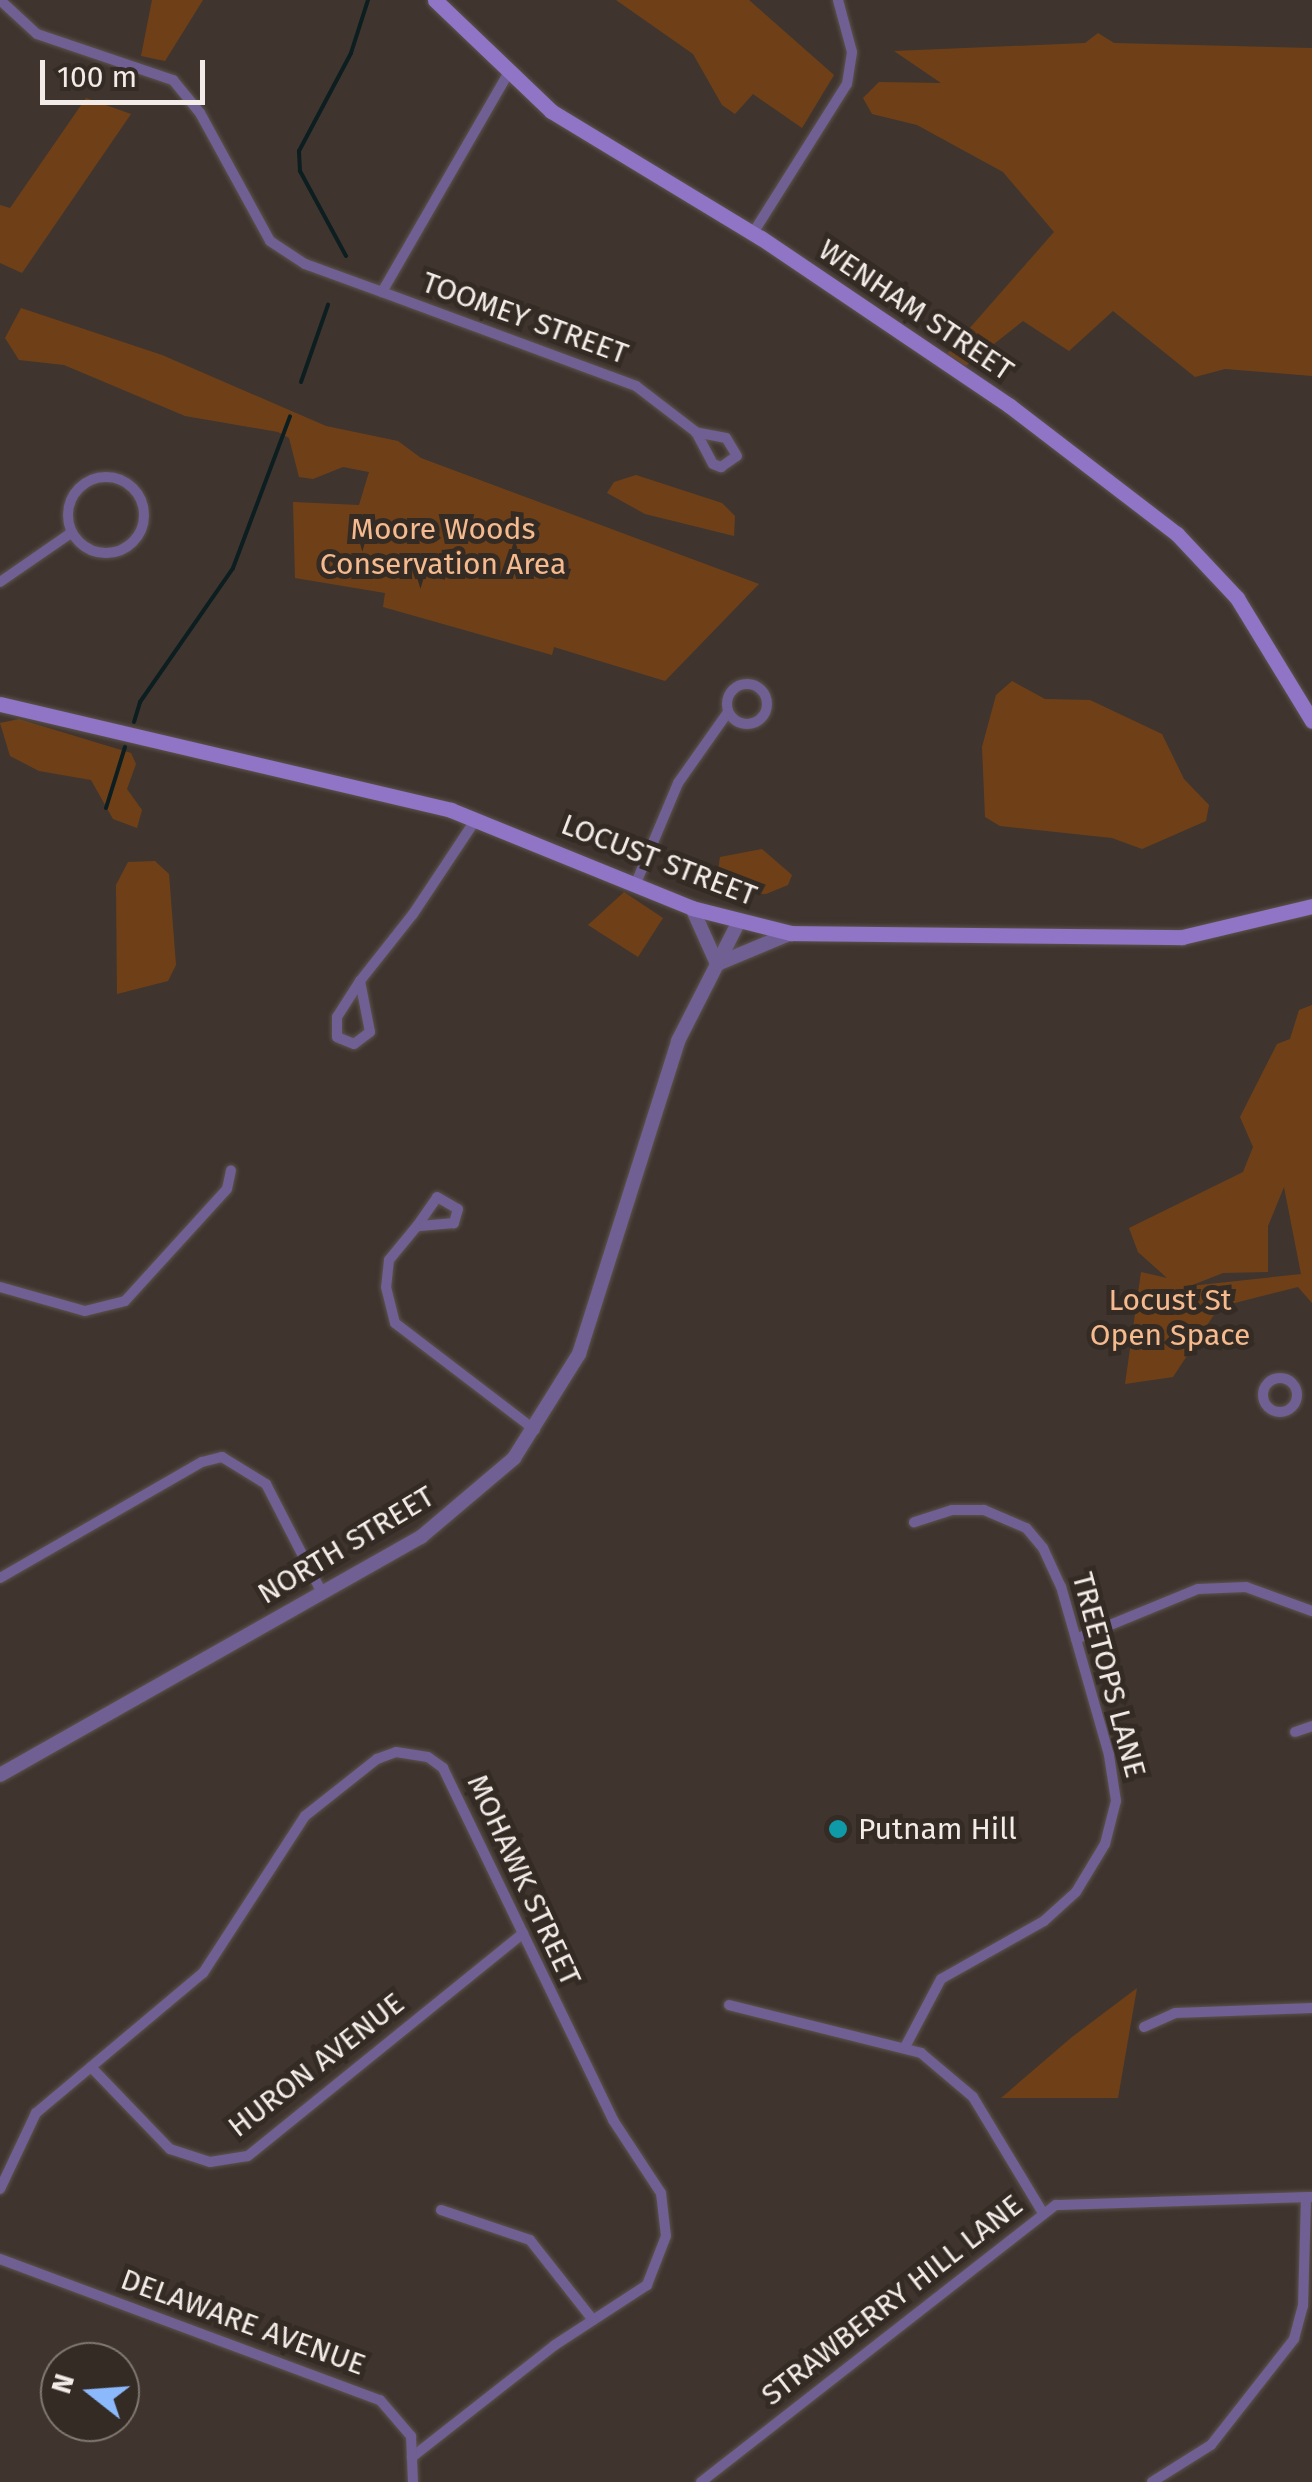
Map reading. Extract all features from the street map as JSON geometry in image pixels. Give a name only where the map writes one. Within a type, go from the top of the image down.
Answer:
[{"type":"main road","name":"WENHAM STREET","points":[[435,0],[551,111],[753,233],[1010,406],[1177,534],[1237,598],[1312,721]]},
{"type":"main road","name":"LOCUST STREET","points":[[0,704],[332,778],[476,819],[692,908],[738,923],[791,933],[1182,937],[1312,906]]},
{"type":"street","name":"TOOMEY STREET","points":[[0,0],[37,34],[173,80],[200,112],[270,241],[305,264],[636,386],[696,432]]},
{"type":"street","points":[[753,233],[846,84],[852,52],[838,0]]},
{"type":"street","points":[[382,292],[509,72]]},
{"type":"street","points":[[92,478],[118,478],[138,494],[144,518],[128,546],[97,552],[72,533],[72,495],[92,478]]},
{"type":"street","points":[[0,582],[72,533]]},
{"type":"street","points":[[636,883],[678,782],[728,712],[733,689],[744,683],[766,694],[762,718],[750,724],[728,712]]},
{"type":"street","points":[[360,981],[370,1032],[362,1042],[346,1042],[337,1037],[334,1022],[360,981],[476,819]]},
{"type":"street","points":[[692,908],[717,964],[791,933]]},
{"type":"street","name":"NORTH STREET","points":[[0,1776],[322,1593],[470,1502],[536,1430],[579,1354],[678,1040],[738,923]]},
{"type":"street","points":[[0,1287],[85,1311],[125,1301],[227,1189],[232,1170]]},
{"type":"street","points":[[417,1226],[386,1272],[395,1323],[536,1430]]},
{"type":"street","points":[[1296,1392],[1312,1386]]},
{"type":"street","points":[[0,1578],[202,1462],[222,1457],[266,1484],[322,1593]]},
{"type":"street","name":"TREETOPS LANE","points":[[905,2047],[941,1979],[1054,1913],[1085,1881],[1105,1844],[1116,1785],[1056,1571],[1026,1528],[967,1507],[914,1522]]},
{"type":"street","points":[[1076,1639],[1198,1590],[1246,1587],[1312,1612]]},
{"type":"street","points":[[1295,1732],[1312,1726]]},
{"type":"street","name":"MOHAWK STREET","points":[[0,2189],[36,2112],[203,1973],[305,1816],[343,1781],[396,1752],[428,1756],[444,1768],[522,1933],[666,2212],[665,2251],[647,2285],[593,2320],[412,2457]]},
{"type":"street","name":"HURON AVENUE","points":[[91,2067],[170,2148],[210,2162],[248,2156],[522,1933]]},
{"type":"street","points":[[729,2005],[905,2047],[973,2097],[1043,2213]]},
{"type":"street","points":[[1144,2027],[1174,2014],[1312,2008]]},
{"type":"street","points":[[1152,2482],[1212,2445],[1288,2349],[1303,2306],[1309,2197]]},
{"type":"street","name":"STRAWBERRY HILL LANE","points":[[701,2482],[1056,2205],[1118,2199],[1309,2197]]},
{"type":"street","points":[[440,2210],[530,2240],[593,2320]]},
{"type":"street","name":"DELAWARE AVENUE","points":[[0,2260],[380,2400],[404,2424],[413,2482]]},
{"type":"green space","points":[[152,0],[203,0],[165,61],[141,56]]},
{"type":"green space","points":[[616,0],[749,0],[834,75],[802,128],[753,94],[735,114],[722,105],[693,54]]},
{"type":"green space","points":[[1098,33],[1114,43],[1312,48],[1312,376],[1225,369],[1195,377],[1113,311],[1069,351],[1023,321],[966,366],[947,354],[1054,232],[1003,172],[917,125],[872,114],[863,98],[879,82],[941,83],[894,51],[1085,43]]},
{"type":"green space","points":[[86,98],[131,114],[22,273],[0,263],[0,205],[10,208]]},
{"type":"green space","name":"Moore Woods Conservation Area","points":[[21,308],[162,355],[326,426],[398,441],[421,458],[759,584],[665,681],[554,647],[552,655],[383,607],[385,593],[295,578],[293,502],[359,505],[369,472],[343,467],[313,479],[299,477],[289,438],[278,432],[185,416],[64,365],[19,360],[5,338]]},
{"type":"green space","points":[[636,475],[722,503],[735,516],[734,536],[645,514],[607,493],[614,482]]},
{"type":"green space","points":[[1012,681],[1045,699],[1090,700],[1162,734],[1184,779],[1209,805],[1206,821],[1142,849],[1112,838],[1000,826],[985,817],[982,747],[996,695]]},
{"type":"green space","points":[[19,719],[131,753],[136,764],[127,789],[142,810],[137,828],[113,819],[91,780],[39,771],[10,756],[0,723]]},
{"type":"green space","points":[[762,849],[792,875],[788,885],[766,894],[715,891],[720,857]]},
{"type":"green space","points":[[155,861],[169,874],[176,965],[168,981],[117,994],[116,885],[128,862]]},
{"type":"green space","points":[[624,892],[663,918],[638,957],[588,925]]},
{"type":"green space","name":"Locust St Open Space","points":[[1312,1005],[1312,1303],[1298,1287],[1219,1307],[1173,1377],[1125,1384],[1141,1272],[1167,1278],[1138,1252],[1129,1228],[1243,1172],[1253,1147],[1240,1117],[1277,1044],[1290,1039],[1299,1010]],"holes":[[[1284,1187],[1301,1274],[1190,1286],[1223,1273],[1268,1272],[1268,1226]]]},
{"type":"green space","points":[[1137,1988],[1118,2098],[1001,2098],[1072,2037]]},
{"type":"waterway","points":[[346,256],[300,171],[299,151],[351,53],[368,0]]},
{"type":"waterway","points":[[301,382],[328,305]]},
{"type":"waterway","points":[[134,722],[140,702],[233,568],[290,416]]},
{"type":"waterway","points":[[106,808],[125,747]]},
{"type":"place","name":"Putnam Hill","points":[[838,1829]]}]
